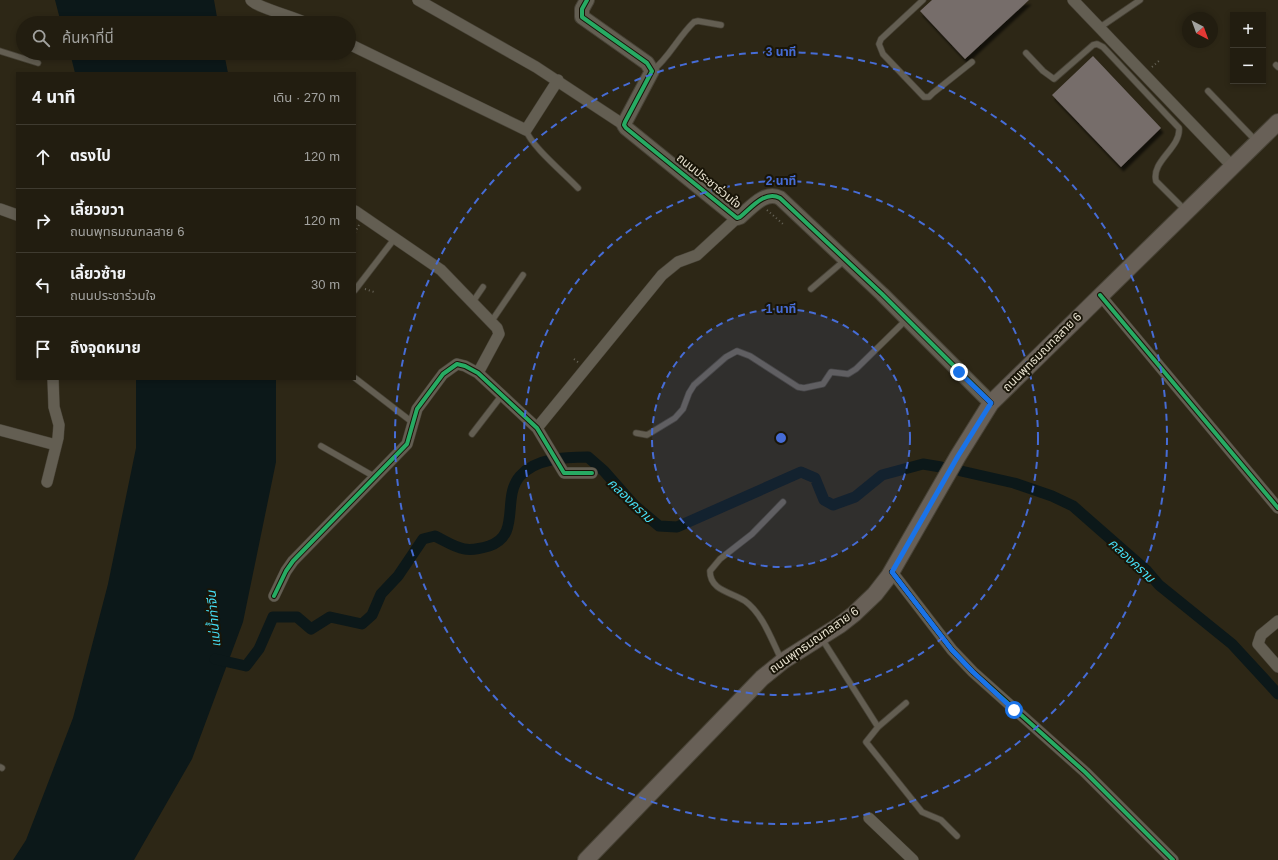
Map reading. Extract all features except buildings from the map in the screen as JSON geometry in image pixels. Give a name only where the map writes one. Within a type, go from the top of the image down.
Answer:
[{"type":"main road","name":"ถนนพุทธมณฑลสาย 6","points":[[588,859],[762,678],[783,661],[854,614],[875,594],[892,572],[958,456],[991,403],[1278,122]]},
{"type":"street","points":[[251,0],[254,4],[289,16]]},
{"type":"street","points":[[418,0],[558,80],[624,125],[652,71],[647,63],[582,17],[582,10],[587,0]]},
{"type":"street","points":[[1073,0],[1232,166]]},
{"type":"street","points":[[356,47],[526,130],[558,80]]},
{"type":"street","name":"ถนนประชาร่วมใจ","points":[[624,125],[737,218],[766,196],[771,195],[780,198],[991,403]]},
{"type":"street","points":[[0,209],[16,215]]},
{"type":"street","points":[[356,213],[441,270],[497,328],[499,334],[478,373]]},
{"type":"street","points":[[537,428],[662,275],[678,262],[697,255],[737,218]]},
{"type":"street","points":[[1100,295],[1278,508]]},
{"type":"street","points":[[274,596],[286,571],[293,561],[407,444],[412,422],[417,409],[438,380],[457,364],[465,366],[478,373],[537,428],[558,466],[566,474],[592,473]]},
{"type":"street","points":[[47,482],[59,425],[54,407],[53,380]]},
{"type":"street","points":[[0,430],[56,445]]},
{"type":"street","points":[[892,572],[952,650],[973,672],[1086,772],[1173,860]]},
{"type":"street","points":[[1278,621],[1261,635],[1258,644],[1278,667]]},
{"type":"street","points":[[869,818],[913,860]]},
{"type":"lane","points":[[923,0],[881,39],[879,44],[883,54],[924,97],[929,97],[972,62]]},
{"type":"lane","points":[[1099,28],[1140,0]]},
{"type":"lane","points":[[652,71],[663,62],[676,43],[694,22],[698,21],[721,25]]},
{"type":"lane","points":[[1026,53],[1054,80],[1093,45],[1097,44],[1103,47],[1179,128],[1177,139],[1154,177],[1156,181],[1186,211]]},
{"type":"lane","points":[[0,51],[16,56]]},
{"type":"lane","points":[[28,60],[38,63]]},
{"type":"lane","points":[[1208,91],[1257,142]]},
{"type":"lane","points":[[526,130],[528,137],[578,188]]},
{"type":"lane","points":[[356,289],[395,238]]},
{"type":"lane","points":[[811,289],[845,260]]},
{"type":"lane","points":[[491,322],[523,275]]},
{"type":"lane","points":[[472,303],[483,287]]},
{"type":"lane","points":[[636,433],[647,434],[675,418],[684,409],[689,393],[694,385],[726,356],[737,351],[754,358],[798,387],[817,386],[826,381],[831,372],[848,374],[856,369],[906,320]]},
{"type":"lane","points":[[356,379],[412,422]]},
{"type":"lane","points":[[472,434],[502,395]]},
{"type":"lane","points":[[321,446],[375,477]]},
{"type":"lane","points":[[783,502],[752,534],[720,559],[710,571],[712,581],[722,590],[740,598],[756,612],[783,661]]},
{"type":"lane","points":[[820,637],[878,727]]},
{"type":"lane","points":[[906,703],[878,727],[868,738],[866,742],[867,745],[919,810],[926,815],[940,820],[957,836]]},
{"type":"path","points":[[758,203],[783,224]]},
{"type":"water","points":[[55,0],[214,0],[217,16],[59,16]]},
{"type":"water","points":[[72,60],[225,60],[228,72],[75,72]]},
{"type":"water","name":"แม่น้ำท่าจีน","points":[[136,380],[276,380],[276,462],[243,622],[192,759],[134,860],[13,860],[26,840],[73,718],[108,584],[136,448]]},
{"type":"waterway","name":"คลองคราม","points":[[215,659],[246,666],[259,649],[273,617],[297,617],[311,629],[330,617],[362,624],[372,615],[381,594],[398,576],[423,539],[435,536],[455,546],[466,549],[489,546],[499,541],[505,534],[508,525],[512,495],[520,476],[534,465],[543,462],[561,458],[588,457],[604,471],[634,505],[659,526],[677,527],[801,472],[815,478],[824,500],[833,505],[855,497],[882,475],[923,464],[941,467]]},
{"type":"waterway","name":"คลองคราม","points":[[961,471],[1014,483],[1052,496],[1073,506],[1147,571],[1159,585],[1232,644],[1278,694]]},
{"type":"cycle path","points":[[587,0],[582,9],[582,17],[647,63],[652,71],[625,122],[624,125],[626,128],[737,218],[764,198],[769,196],[780,198],[882,294],[991,403]]},
{"type":"cycle path","points":[[1100,295],[1278,508]]},
{"type":"cycle path","points":[[274,596],[286,571],[293,561],[407,444],[417,409],[443,374],[457,364],[465,366],[478,373],[537,428],[564,473],[592,473]]},
{"type":"cycle path","points":[[892,572],[952,650],[973,672],[1085,772],[1173,860]]},
{"type":"route","points":[[959,372],[991,403],[958,456],[892,572],[952,650],[973,672],[1014,710]]}]
